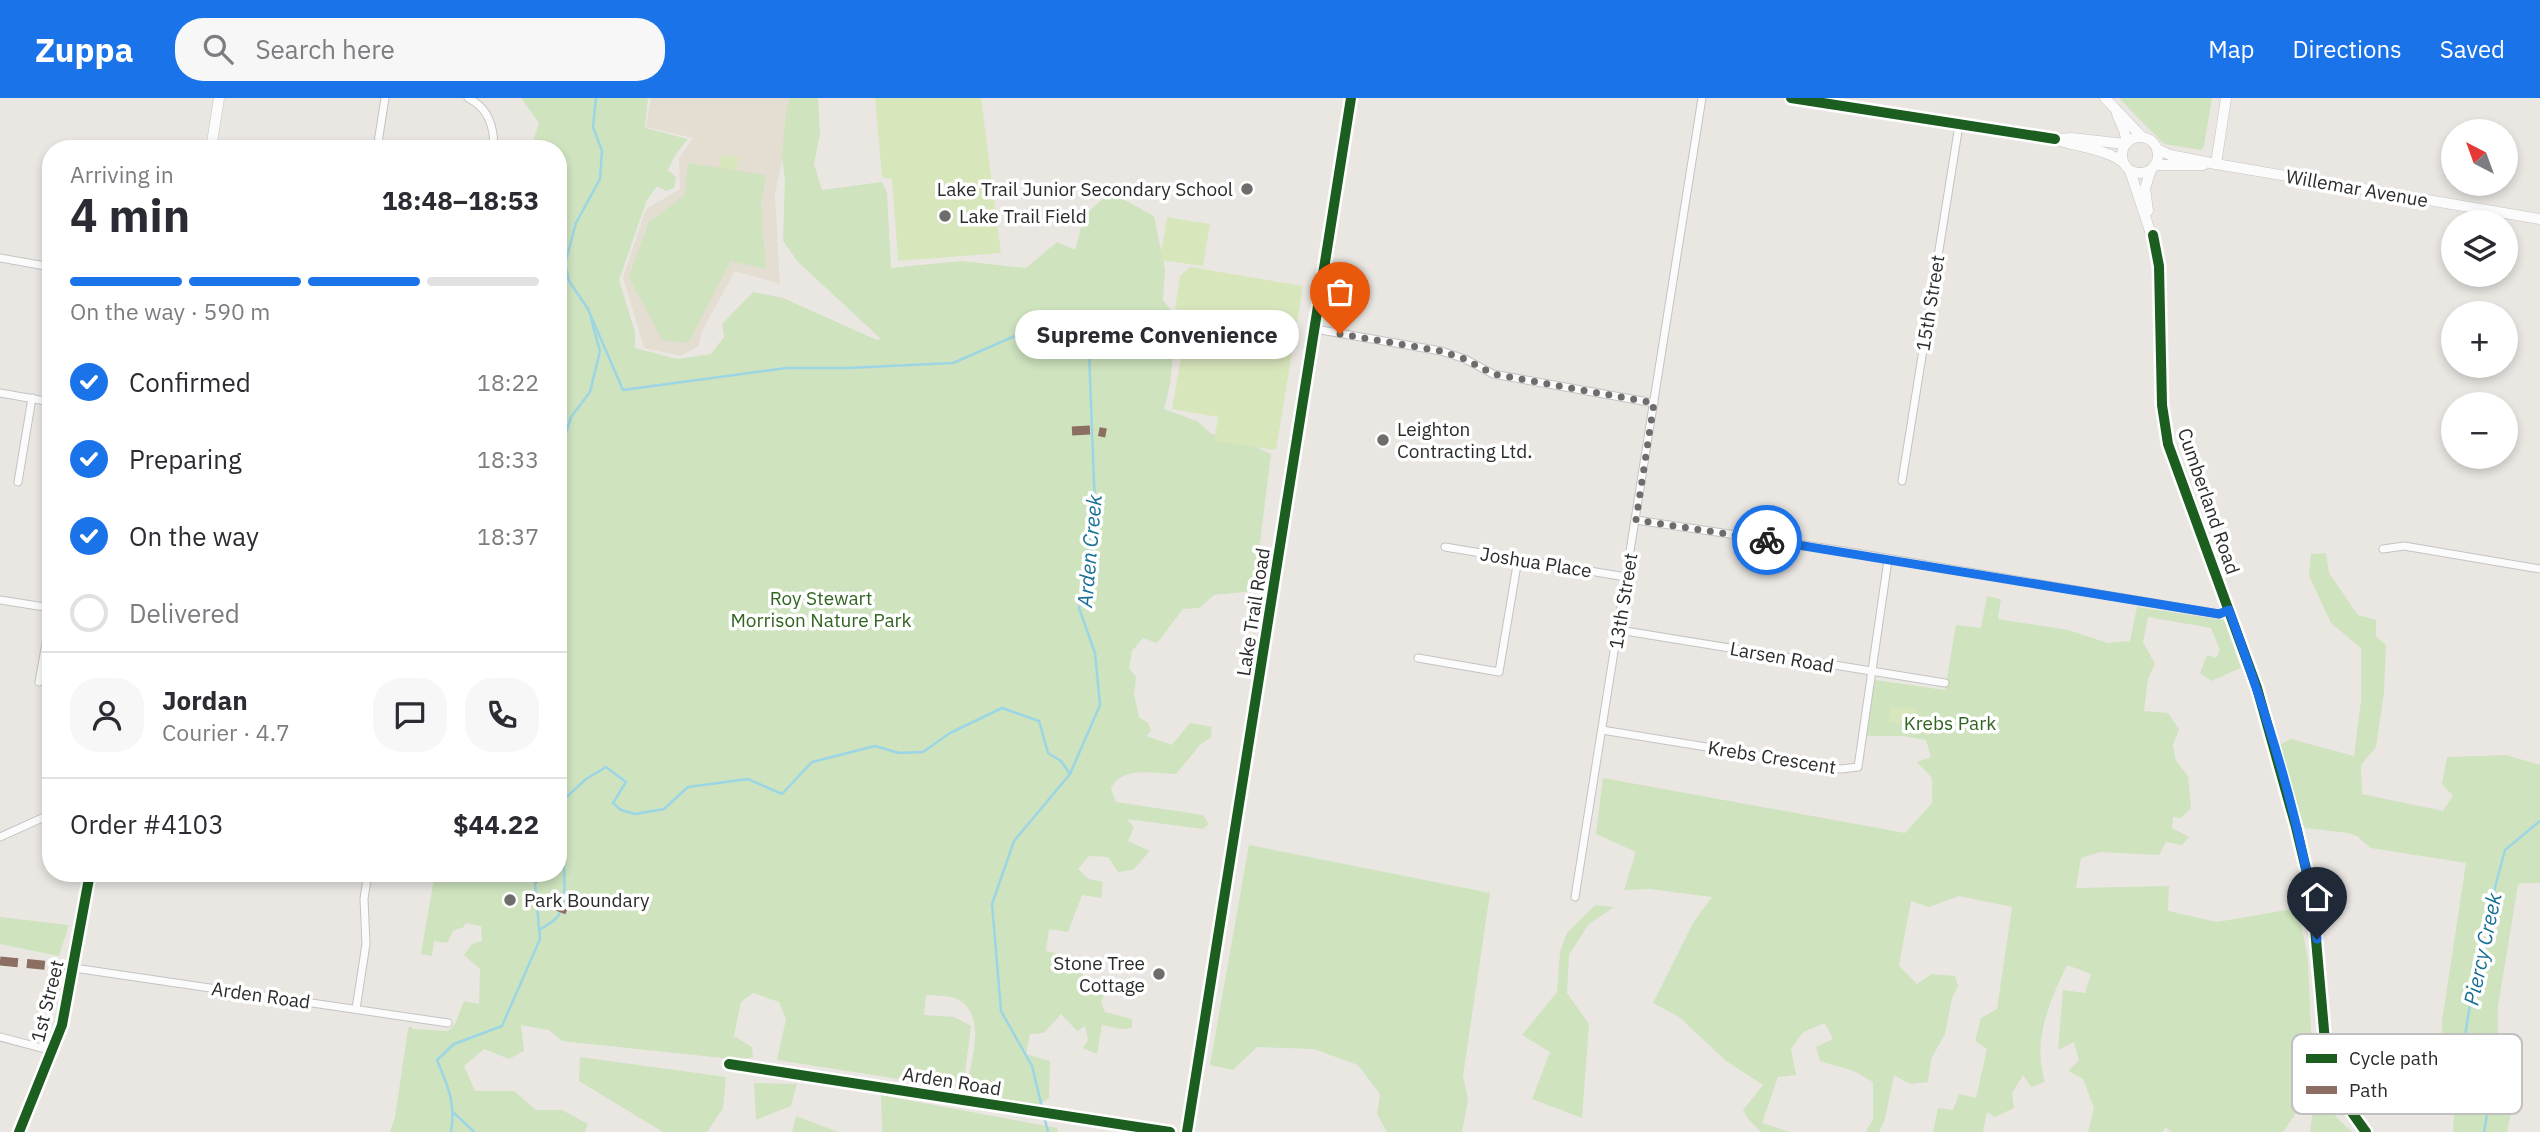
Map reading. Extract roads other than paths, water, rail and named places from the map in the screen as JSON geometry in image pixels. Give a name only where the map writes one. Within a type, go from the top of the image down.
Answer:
[{"type":"street","points":[[212,140],[219,98]]},
{"type":"street","points":[[378,140],[385,98]]},
{"type":"street","name":"Lake Trail Road","points":[[1188,1132],[1351,98]]},
{"type":"street","name":"13th Street","points":[[1575,897],[1702,98]]},
{"type":"street","points":[[1791,98],[2054,139],[2110,154],[2123,162],[2130,171],[2140,174],[2153,168],[2157,149],[2154,144],[2143,137],[2108,101]]},
{"type":"street","points":[[2216,164],[2226,98]]},
{"type":"street","points":[[475,99],[486,112],[494,130],[494,140]]},
{"type":"street","points":[[2108,101],[2124,130],[2126,143],[2122,153],[2123,162]]},
{"type":"street","name":"15th Street","points":[[1902,481],[1958,125]]},
{"type":"street","points":[[2054,139],[2073,138],[2106,144],[2126,143],[2143,137]]},
{"type":"street","name":"Willemar Avenue","points":[[2157,149],[2170,155],[2216,164],[2540,219]]},
{"type":"street","name":"Willemar Avenue","points":[[2153,168],[2216,164]]},
{"type":"street","name":"Cumberland Road","points":[[2153,168],[2145,188],[2159,266],[2162,405],[2168,444],[2257,688],[2296,827],[2312,894],[2324,1034]]},
{"type":"street","name":"Cumberland Road","points":[[2130,171],[2153,235]]},
{"type":"street","points":[[0,258],[42,265]]},
{"type":"street","points":[[1315,329],[1441,351],[1465,359],[1493,374],[1654,403]]},
{"type":"street","points":[[0,393],[42,400]]},
{"type":"street","points":[[18,482],[32,398]]},
{"type":"street","points":[[1636,520],[2219,614],[2229,610]]},
{"type":"street","points":[[2383,549],[2404,546],[2540,569]]},
{"type":"street","name":"Joshua Place","points":[[1446,547],[1626,577]]},
{"type":"street","points":[[1418,658],[1499,672],[1518,559]]},
{"type":"street","name":"Krebs Crescent","points":[[1602,730],[1840,769],[1858,767],[1888,560]]},
{"type":"street","points":[[0,600],[42,607]]},
{"type":"street","name":"Larsen Road","points":[[1619,630],[1945,683]]},
{"type":"street","points":[[39,682],[42,665]]},
{"type":"street","points":[[0,837],[42,818]]},
{"type":"street","name":"1st Street","points":[[19,1132],[62,1025],[88,882]]},
{"type":"street","points":[[356,1009],[366,944],[363,899],[366,882]]},
{"type":"street","name":"Arden Road","points":[[74,968],[448,1023]]},
{"type":"street","points":[[0,1037],[53,1051]]},
{"type":"street","name":"Arden Road","points":[[729,1064],[1170,1132]]},
{"type":"street","name":"Cumberland Road","points":[[2352,1114],[2366,1132]]},
{"type":"waterway","points":[[567,257],[576,223],[600,179],[602,151],[593,127],[596,98]]},
{"type":"waterway","points":[[567,272],[569,281],[588,309]]},
{"type":"waterway","name":"Arden Creek","points":[[587,307],[623,390],[787,368],[953,363],[1061,316],[1089,352],[1095,508],[1079,608],[1095,653],[1100,705],[1070,774],[1014,841],[992,904],[1001,1011],[1032,1066],[1048,1132]]},
{"type":"waterway","points":[[567,430],[571,417],[590,392],[600,351],[591,319]]},
{"type":"waterway","points":[[567,797],[586,779],[606,767],[626,782],[613,803],[621,810],[635,814],[664,809],[688,787],[748,779],[782,794],[812,762],[875,746],[899,753],[923,752],[950,733],[1002,708],[1039,721],[1048,753],[1061,761],[1070,774]]},
{"type":"waterway","name":"Piercy Creek","points":[[2465,1034],[2478,951],[2505,850],[2540,821]]},
{"type":"waterway","points":[[451,1132],[452,1103],[437,1060],[454,1044],[502,1026],[540,939],[534,882]]},
{"type":"waterway","points":[[539,930],[558,916],[564,882]]},
{"type":"waterway","points":[[454,1113],[474,1132]]},
{"type":"waterway","name":"Piercy Creek","points":[[2484,1132],[2487,1114]]},
{"type":"place","name":"Lake Trail Junior Secondary School","points":[[1247,189]]},
{"type":"place","name":"Lake Trail Field","points":[[945,216]]},
{"type":"place","name":"Supreme Convenience","points":[[1340,334]]},
{"type":"place","name":"Leighton Contracting Ltd.","points":[[1383,440]]},
{"type":"place","name":"Park Boundary","points":[[510,900]]},
{"type":"place","name":"Stone Tree Cottage","points":[[1159,974]]},
{"type":"park label","name":"Roy Stewart Morrison Nature Park","points":[[821,609]]},
{"type":"park label","name":"Krebs Park","points":[[1950,723]]}]
